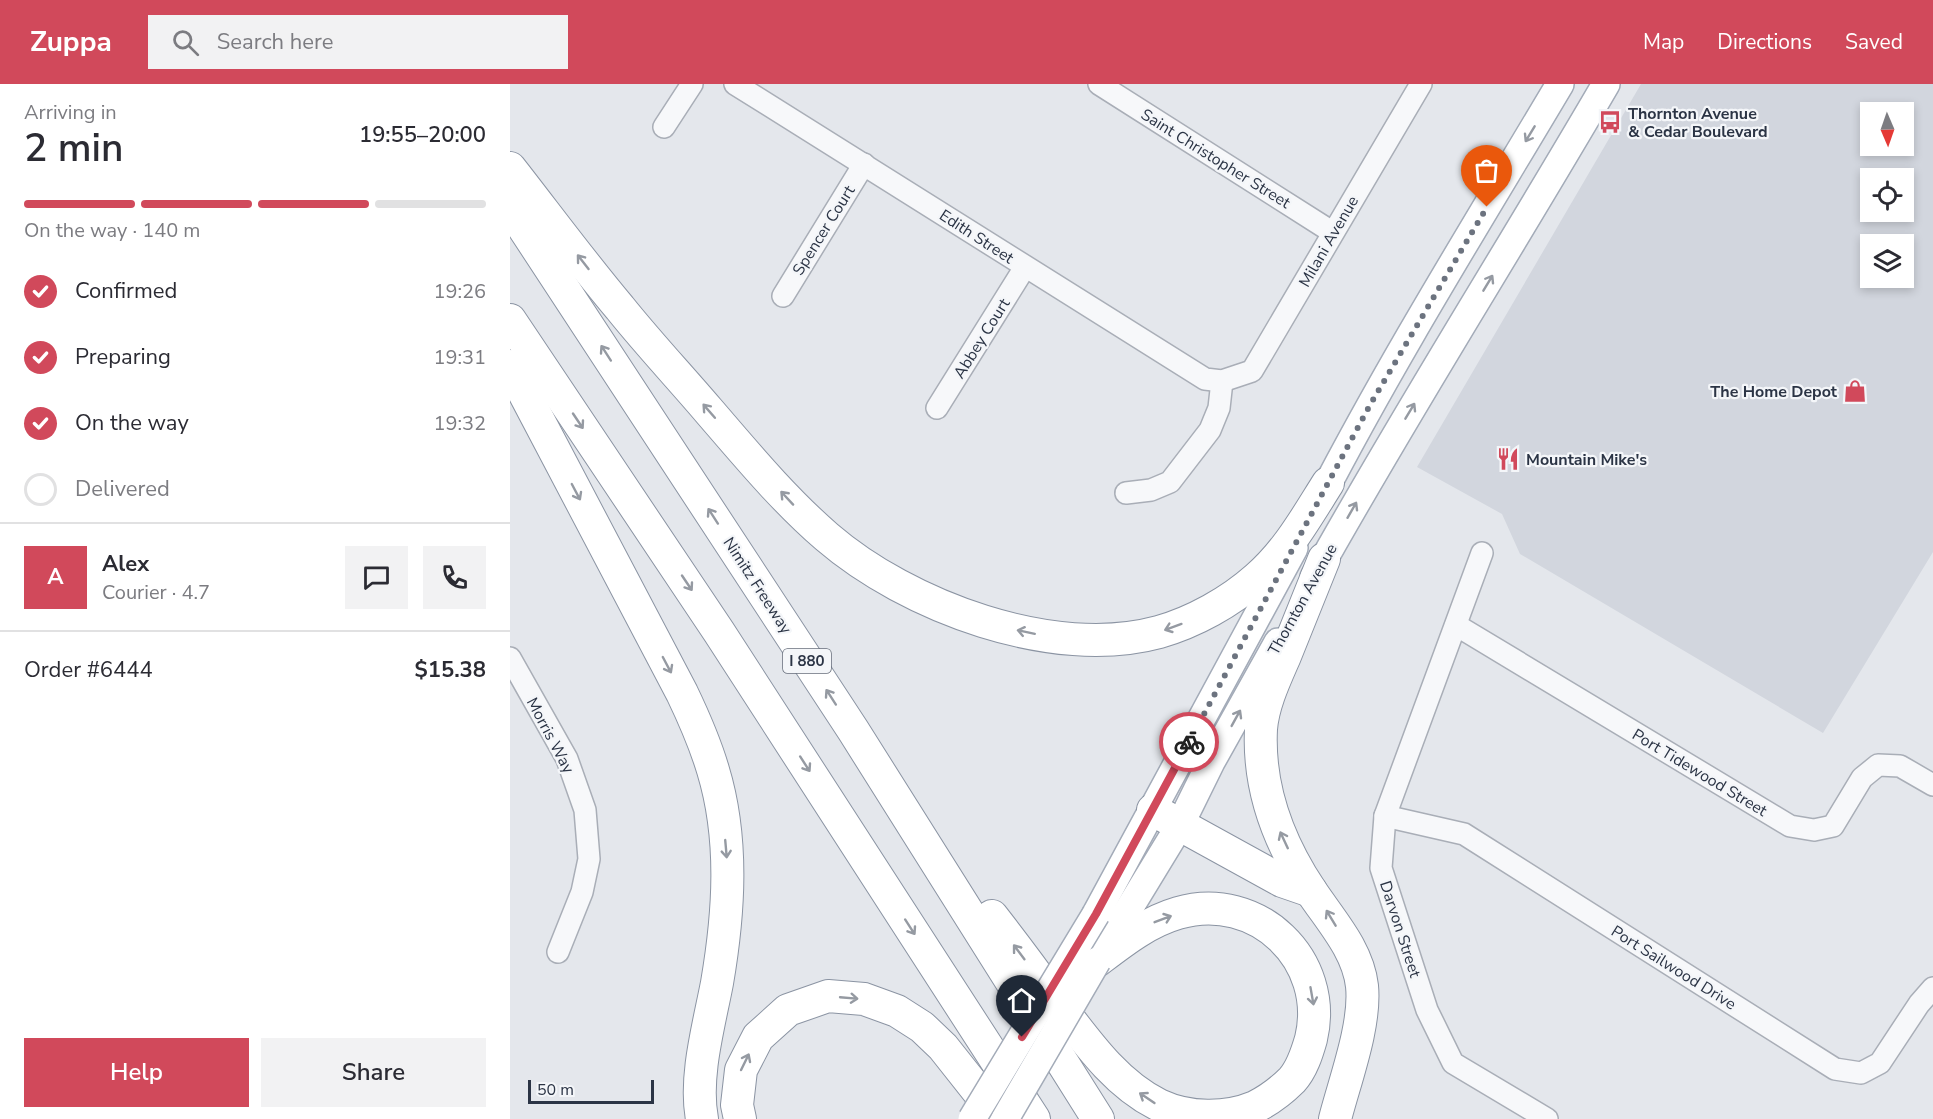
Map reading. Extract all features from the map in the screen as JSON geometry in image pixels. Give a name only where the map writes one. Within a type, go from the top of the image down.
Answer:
[{"type":"highway","points":[[510,168],[619,308],[793,505],[829,538],[885,578],[962,615],[1031,633],[1084,639],[1124,639],[1158,632],[1185,623],[1225,601],[1256,578],[1284,551],[1328,483]]},
{"type":"highway","name":"Nimitz Freeway","points":[[510,207],[853,730],[1098,1119]]},
{"type":"highway","points":[[510,320],[719,632],[1034,1119]]},
{"type":"highway","points":[[510,366],[682,693],[700,732],[714,771],[724,823],[728,892],[724,937],[701,1066],[699,1104],[702,1119]]},
{"type":"highway","points":[[1324,559],[1269,694],[1261,727],[1264,788],[1273,817],[1311,891],[1327,912],[1354,958],[1362,986],[1362,1019],[1335,1119]]},
{"type":"highway","points":[[853,730],[1082,1036],[1107,1066],[1131,1087],[1158,1105],[1185,1115],[1216,1118],[1243,1113],[1270,1099],[1293,1079],[1306,1056],[1314,1027],[1314,1000],[1307,973],[1291,946],[1269,927],[1242,913],[1211,908],[1179,912],[1148,925],[1096,961]]},
{"type":"highway","points":[[1153,810],[1282,880],[1311,891]]},
{"type":"highway","points":[[740,1119],[737,1106],[741,1070],[758,1036],[788,1010],[828,996],[864,999],[897,1011],[922,1027],[943,1047],[1000,1119]]},
{"type":"main road","name":"Thornton Avenue","points":[[972,1119],[1096,914],[1413,329],[1560,84]]},
{"type":"main road","name":"Thornton Avenue","points":[[1005,1119],[1096,961],[1180,825],[1211,762],[1380,461],[1536,205],[1606,84]]},
{"type":"street","points":[[664,127],[692,84]]},
{"type":"street","name":"Edith Street","points":[[735,84],[1205,379],[1222,381]]},
{"type":"street","name":"Saint Christopher Street","points":[[1099,84],[1332,232]]},
{"type":"street","name":"Milani Avenue","points":[[1222,381],[1252,371],[1421,84]]},
{"type":"street","name":"Spencer Court","points":[[783,296],[864,164]]},
{"type":"street","name":"Abbey Court","points":[[937,408],[1025,267]]},
{"type":"street","points":[[1126,493],[1151,490],[1170,482],[1210,430],[1219,408],[1222,381]]},
{"type":"street","name":"Darvon Street","points":[[1482,553],[1385,816],[1381,868],[1427,1010],[1454,1063],[1513,1110],[1547,1119]]},
{"type":"street","name":"Port Tidewood Street","points":[[1456,625],[1790,826],[1814,830],[1833,826],[1862,778],[1878,765],[1900,766],[1933,784]]},
{"type":"street","name":"Morris Way","points":[[510,658],[516,683],[567,759],[585,810],[589,859],[582,892],[558,952]]},
{"type":"street","name":"Port Sailwood Drive","points":[[1385,816],[1464,834],[1834,1069],[1862,1073],[1880,1063],[1919,1004],[1933,988]]},
{"type":"shaded area","points":[[1641,84],[1933,84],[1933,552],[1823,733],[1520,554],[1502,514],[1417,467]]},
{"type":"way so far","points":[[1189,742],[1370,405],[1487,207]]},
{"type":"place","name":"Thornton Avenue & Cedar Boulevard","points":[[1610,122]]},
{"type":"place","name":"The Home Depot","points":[[1855,391]]},
{"type":"place","name":"Mountain Mike's","points":[[1508,459]]},
{"type":"route","points":[[1022,1037],[1096,914],[1189,742]]}]
